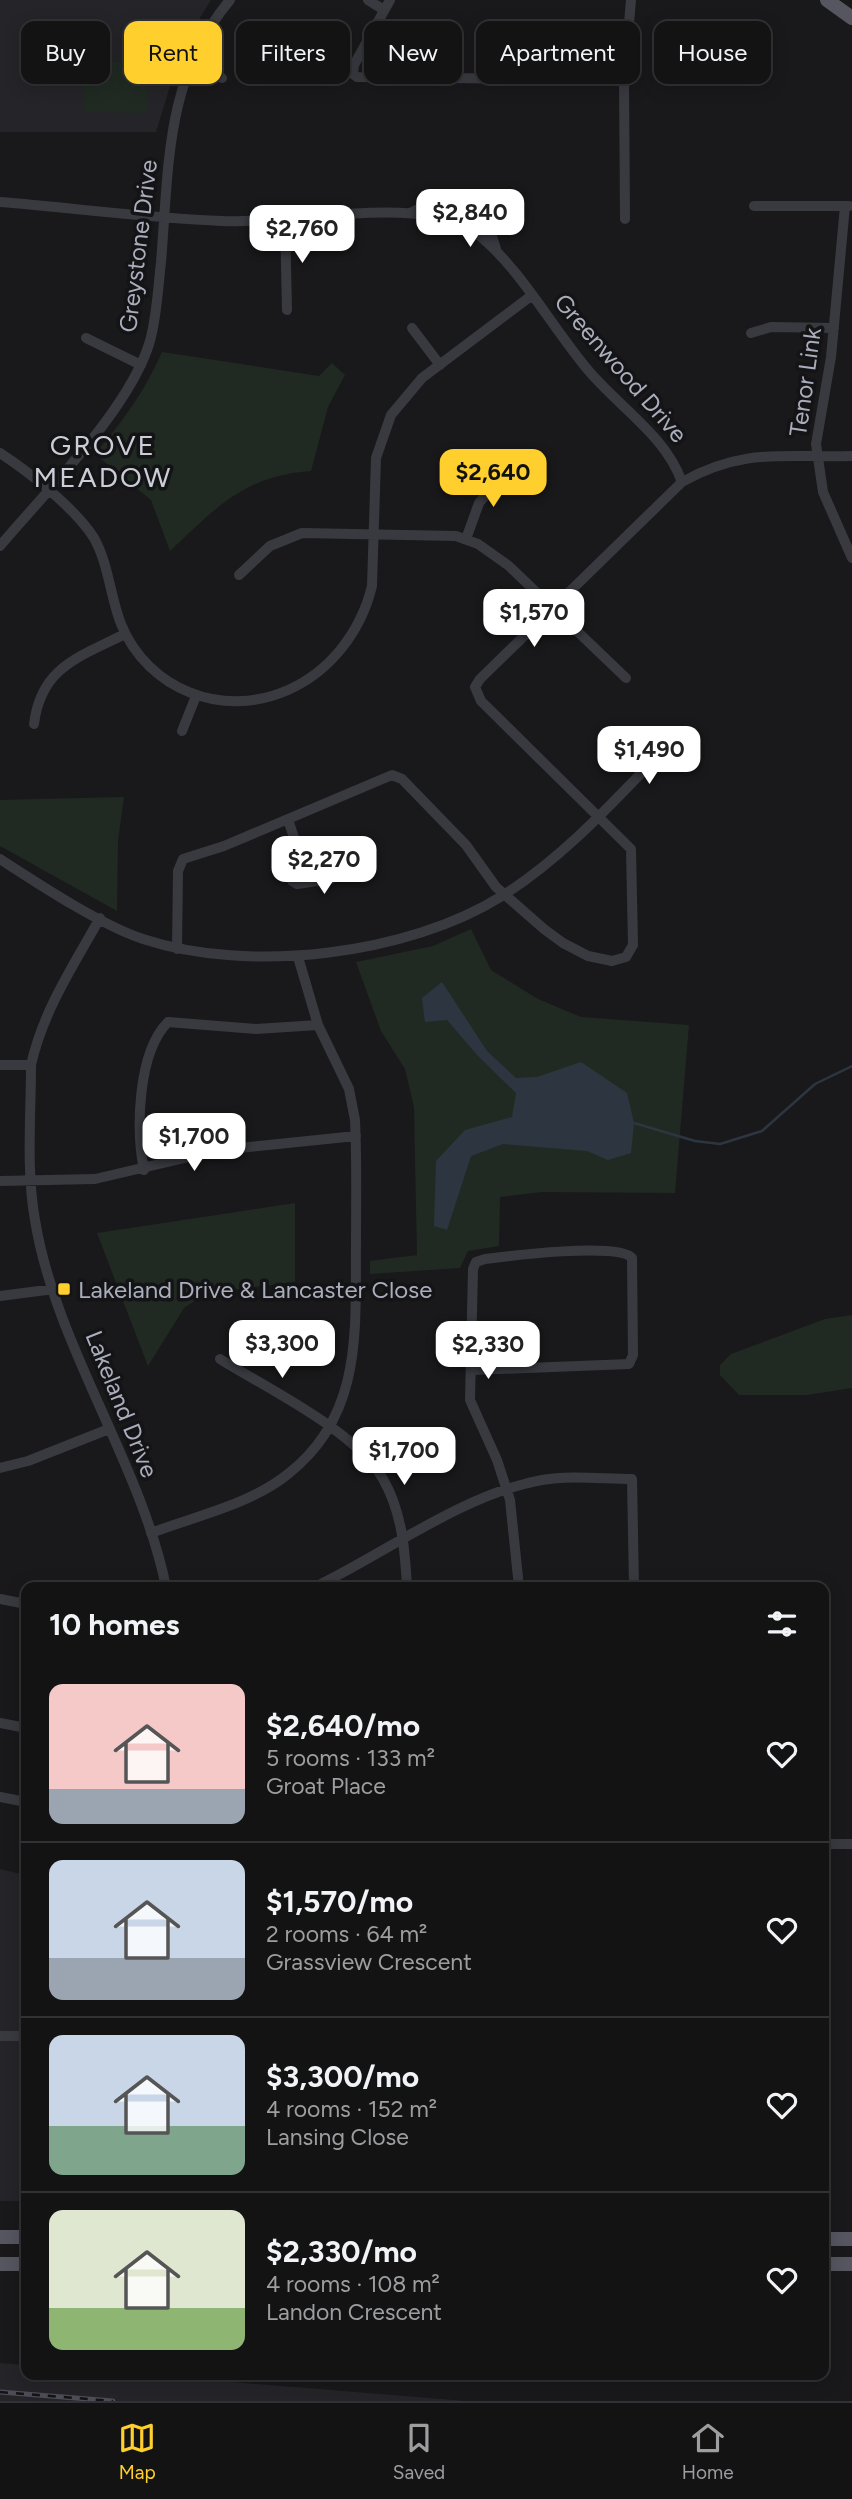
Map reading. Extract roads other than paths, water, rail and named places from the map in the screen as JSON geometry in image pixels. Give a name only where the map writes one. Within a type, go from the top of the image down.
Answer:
[{"type":"main road","points":[[827,0],[852,18]]},
{"type":"main road","points":[[0,2237],[21,2237]]},
{"type":"main road","points":[[829,2239],[852,2239]]},
{"type":"main road","points":[[0,2264],[21,2264]]},
{"type":"main road","points":[[829,2264],[852,2264]]},
{"type":"street","name":"Greystone Drive","points":[[213,21],[230,0]]},
{"type":"street","points":[[368,0],[387,5],[354,65],[353,75],[476,79]]},
{"type":"street","points":[[629,21],[631,0]]},
{"type":"street","name":"Greystone Drive","points":[[0,546],[113,411],[141,365],[156,311],[175,111],[183,84]]},
{"type":"street","points":[[625,84],[625,219]]},
{"type":"street","name":"Greenwood Drive","points":[[412,212],[442,199],[459,198],[485,214],[497,252]]},
{"type":"street","name":"Greenwood Drive","points":[[0,202],[224,221],[412,212],[444,219],[476,233],[497,252],[588,370],[663,446],[675,463],[682,482]]},
{"type":"street","points":[[754,206],[848,206]]},
{"type":"street","name":"Tenor Link","points":[[848,206],[834,328],[818,426],[817,456],[823,492],[852,558]]},
{"type":"street","points":[[285,220],[287,310]]},
{"type":"street","points":[[0,453],[80,519],[94,540],[125,634],[151,669],[178,689],[196,696],[227,701],[263,698],[292,688],[320,670],[349,639],[368,605],[372,586],[375,532],[375,470],[382,434],[404,396],[531,296]]},
{"type":"street","points":[[751,333],[771,327],[834,328]]},
{"type":"street","points":[[412,328],[440,365]]},
{"type":"street","points":[[86,338],[141,365]]},
{"type":"street","points":[[177,949],[178,871],[183,859],[288,820],[381,778],[397,777],[461,840],[505,894],[563,943],[588,956],[612,961],[626,957],[633,945],[631,849],[481,701],[475,688],[480,679],[682,482],[708,469],[745,457],[852,456]]},
{"type":"street","points":[[466,539],[479,503],[506,472]]},
{"type":"street","points":[[239,575],[270,546],[291,535],[375,532],[442,534],[466,539],[509,566],[626,678]]},
{"type":"street","points":[[34,724],[41,690],[59,669],[125,634]]},
{"type":"street","points":[[182,731],[196,696]]},
{"type":"street","points":[[0,859],[100,918],[140,938],[177,949],[268,958],[298,957],[431,930],[467,915],[505,894],[560,851],[678,735]]},
{"type":"street","points":[[288,820],[299,852]]},
{"type":"street","points":[[0,868],[22,873]]},
{"type":"street","name":"Lakeland Drive","points":[[100,918],[42,1024],[31,1065],[34,1220],[54,1289],[151,1533],[165,1582]]},
{"type":"street","points":[[151,1533],[258,1493],[287,1476],[303,1461],[328,1426],[347,1388],[356,1340],[356,1136],[349,1088],[318,1025],[298,957]]},
{"type":"street","points":[[144,1170],[140,1148],[143,1082],[153,1050],[168,1022],[256,1029],[318,1025]]},
{"type":"street","points":[[0,1065],[31,1065]]},
{"type":"street","points":[[0,1181],[95,1179],[230,1149],[356,1136]]},
{"type":"street","points":[[473,1370],[629,1364],[634,1355],[632,1258],[629,1254],[552,1252],[485,1259],[474,1265],[473,1370],[470,1400],[507,1490],[518,1582]]},
{"type":"street","points":[[0,1296],[54,1289]]},
{"type":"street","points":[[220,1359],[328,1426],[359,1449],[375,1466],[390,1493],[403,1536],[407,1582]]},
{"type":"street","points":[[0,1468],[28,1461],[109,1429]]},
{"type":"street","points":[[325,1582],[403,1536],[507,1490],[553,1478],[632,1479],[634,1582]]},
{"type":"street","points":[[0,1599],[21,1603]]},
{"type":"street","points":[[0,1723],[21,1727]]},
{"type":"street","points":[[0,1797],[21,1801]]},
{"type":"street","points":[[829,1844],[852,1844]]},
{"type":"street","points":[[0,2036],[21,2036]]},
{"type":"waterway","points":[[634,1123],[695,1141],[720,1144],[762,1131],[815,1084],[852,1066]]},
{"type":"railway","points":[[0,2392],[113,2401]]},
{"type":"place","name":"Lakeland Drive & Lancaster Close","points":[[64,1289]]},
{"type":"district","name":"GROVE MEADOW","points":[[103,461]]}]
